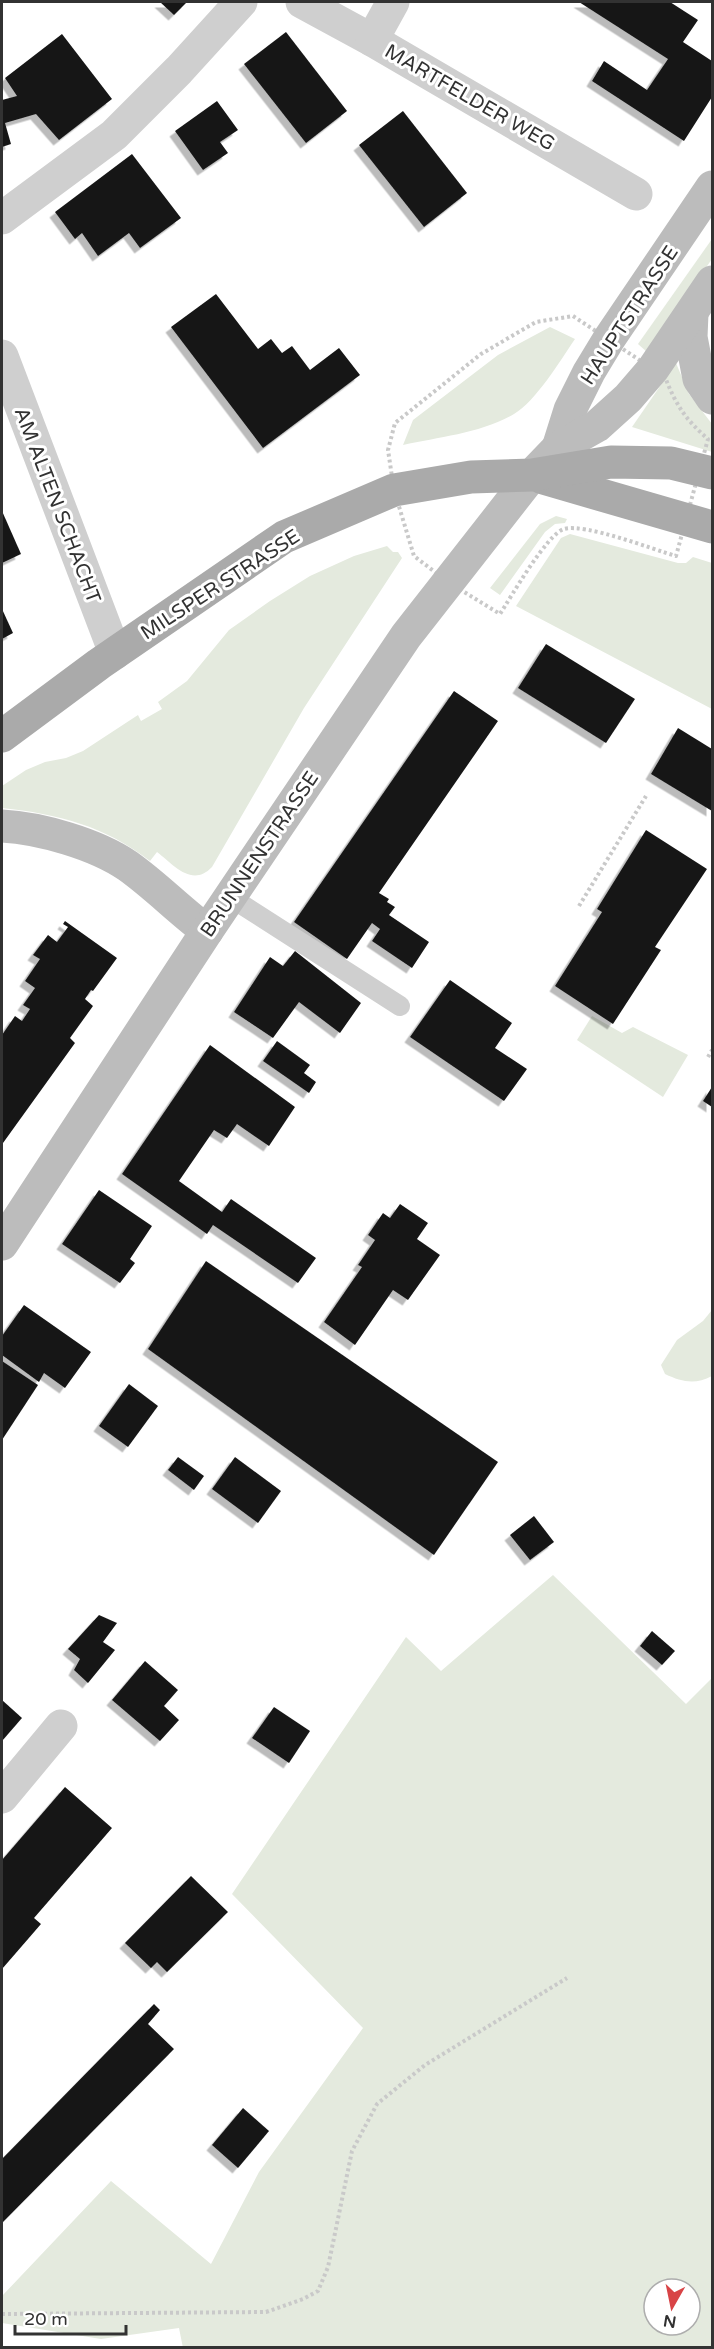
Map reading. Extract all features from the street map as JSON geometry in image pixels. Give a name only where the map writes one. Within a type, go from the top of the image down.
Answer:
[{"type":"main road","name":"HAUPTSTRASSE","points":[[558,448],[570,410],[589,372],[712,187]]},
{"type":"main road","name":"HAUPTSTRASSE","points":[[532,475],[558,448],[597,426],[628,398],[653,369],[712,282]]},
{"type":"main road","points":[[692,313],[691,337],[699,379],[712,398]]},
{"type":"main road","points":[[532,475],[611,462],[671,463],[712,473]]},
{"type":"main road","points":[[532,475],[712,527]]},
{"type":"main road","name":"MILSPER STRASSE","points":[[2,736],[115,653],[284,537],[394,490],[471,477],[532,475]]},
{"type":"main road","name":"BRUNNENSTRASSE","points":[[2,1244],[207,931],[406,636],[532,475]]},
{"type":"main road","points":[[2,826],[26,827],[105,851],[130,867],[207,931]]},
{"type":"street","points":[[2,218],[114,135],[179,70],[241,2]]},
{"type":"street","name":"MARTFELDER WEG","points":[[302,2],[372,40],[636,194]]},
{"type":"street","points":[[372,40],[393,2]]},
{"type":"street","name":"AM ALTEN SCHACHT","points":[[2,356],[115,653]]},
{"type":"street","points":[[2,1797],[61,1726]]},
{"type":"lane","points":[[230,897],[400,1006]]},
{"type":"path","points":[[579,906],[646,796]]},
{"type":"path","points":[[708,1056],[712,1050]]},
{"type":"path","points":[[2,2314],[266,2312],[303,2299],[318,2291],[328,2267],[352,2151],[377,2104],[425,2065],[567,1978]]},
{"type":"shaded area","points":[[712,239],[712,259],[647,352],[638,344]]},
{"type":"shaded area","points":[[550,327],[575,339],[547,380],[522,408],[488,426],[403,445],[413,420],[498,355]]},
{"type":"shaded area","points":[[676,363],[689,394],[712,424],[712,452],[632,427]]},
{"type":"shaded area","points":[[556,516],[567,519],[565,523],[555,524],[545,532],[500,595],[490,588],[540,524]]},
{"type":"shaded area","points":[[570,534],[678,563],[686,563],[693,557],[712,563],[712,709],[516,606],[561,538]]},
{"type":"shaded area","points":[[387,546],[393,552],[398,552],[402,558],[304,708],[212,867],[205,873],[190,875],[183,872],[157,852],[150,861],[98,830],[62,818],[2,808],[2,786],[26,770],[83,751],[138,715],[141,721],[162,709],[158,702],[187,681],[229,630],[270,601],[310,576],[354,556]]},
{"type":"shaded area","points":[[592,1016],[622,1033],[633,1027],[688,1055],[663,1097],[577,1040]]},
{"type":"shaded area","points":[[712,1310],[712,1376],[700,1381],[689,1381],[665,1374],[661,1365],[677,1340],[703,1321]]},
{"type":"shaded area","points":[[553,1575],[686,1704],[712,1678],[712,2347],[183,2348],[179,2328],[101,2339],[2,2323],[2,2296],[111,2181],[211,2264],[259,2172],[363,2028],[232,1894],[406,1637],[441,1671]]},
{"type":"building","points":[[160,2],[187,2],[174,15]]},
{"type":"building","points":[[579,2],[670,2],[698,20],[683,42],[712,61],[712,97],[684,141],[592,81],[604,61],[647,90],[668,59]]},
{"type":"building","points":[[286,32],[347,111],[306,143],[244,64]]},
{"type":"building","points":[[62,34],[112,99],[59,140],[36,114],[5,123],[11,144],[2,147],[2,100],[17,96],[5,78]]},
{"type":"building","points":[[217,101],[238,130],[220,142],[228,153],[203,170],[175,131]]},
{"type":"building","points":[[403,111],[467,193],[424,227],[359,145]]},
{"type":"building","points":[[132,154],[181,218],[140,248],[129,233],[98,256],[82,233],[75,239],[55,212]]},
{"type":"building","points":[[216,294],[258,349],[271,339],[282,353],[292,346],[310,370],[339,348],[360,375],[263,448],[171,327]]},
{"type":"building","points":[[2,511],[21,554],[2,563]]},
{"type":"building","points":[[2,609],[13,633],[2,639]]},
{"type":"building","points":[[546,644],[635,699],[606,743],[518,688]]},
{"type":"building","points":[[454,691],[498,721],[379,893],[389,899],[387,902],[395,907],[389,915],[429,942],[412,968],[372,941],[380,929],[372,923],[347,959],[294,922]]},
{"type":"building","points":[[678,728],[712,749],[712,811],[651,774]]},
{"type":"building","points":[[646,830],[707,869],[655,947],[661,950],[613,1024],[555,986],[602,912],[597,909]]},
{"type":"building","points":[[65,921],[117,958],[85,999],[93,1006],[70,1038],[75,1043],[3,1143],[2,1035],[15,1016],[22,1021],[30,1009],[23,1005],[35,988],[25,981],[40,959],[33,955],[48,935],[57,942],[68,927],[63,924]]},
{"type":"building","points":[[295,951],[361,1003],[340,1033],[299,1002],[273,1038],[234,1012],[270,957],[283,966]]},
{"type":"building","points":[[450,980],[512,1023],[495,1048],[527,1069],[504,1101],[410,1037]]},
{"type":"building","points":[[277,1041],[310,1065],[304,1073],[316,1082],[309,1093],[263,1061]]},
{"type":"building","points":[[210,1045],[295,1107],[269,1146],[237,1124],[227,1138],[214,1130],[179,1181],[222,1212],[231,1199],[316,1258],[298,1283],[213,1225],[207,1234],[122,1174]]},
{"type":"building","points":[[712,1087],[712,1107],[703,1101]]},
{"type":"building","points":[[99,1190],[152,1226],[130,1259],[135,1263],[120,1283],[62,1244]]},
{"type":"building","points":[[400,1204],[428,1223],[417,1239],[440,1255],[408,1300],[393,1290],[355,1345],[324,1322],[362,1267],[358,1265],[375,1240],[368,1235],[383,1213],[390,1218]]},
{"type":"building","points":[[206,1261],[498,1462],[434,1555],[148,1349]]},
{"type":"building","points":[[24,1305],[91,1352],[65,1388],[44,1373],[39,1382],[2,1355],[2,1336]]},
{"type":"building","points":[[2,1361],[38,1385],[2,1440]]},
{"type":"building","points":[[129,1384],[158,1406],[128,1447],[99,1426]]},
{"type":"building","points":[[178,1457],[204,1476],[194,1490],[168,1470]]},
{"type":"building","points":[[235,1457],[281,1491],[258,1523],[212,1489]]},
{"type":"building","points":[[534,1516],[554,1542],[530,1560],[510,1535]]},
{"type":"building","points":[[99,1615],[117,1623],[103,1642],[115,1650],[88,1683],[74,1670],[80,1659],[68,1649]]},
{"type":"building","points":[[652,1631],[675,1651],[662,1665],[640,1646]]},
{"type":"building","points":[[145,1661],[178,1690],[164,1706],[179,1720],[160,1741],[112,1700]]},
{"type":"building","points":[[2,1700],[22,1718],[2,1741]]},
{"type":"building","points":[[274,1707],[310,1731],[289,1763],[252,1738]]},
{"type":"building","points":[[65,1787],[112,1828],[34,1918],[41,1924],[2,1969],[2,1860]]},
{"type":"building","points":[[191,1876],[228,1912],[167,1972],[157,1962],[151,1968],[125,1943]]},
{"type":"building","points":[[154,2004],[160,2010],[148,2024],[174,2049],[2,2223],[2,2159]]},
{"type":"building","points":[[243,2108],[269,2131],[238,2168],[212,2145]]}]
